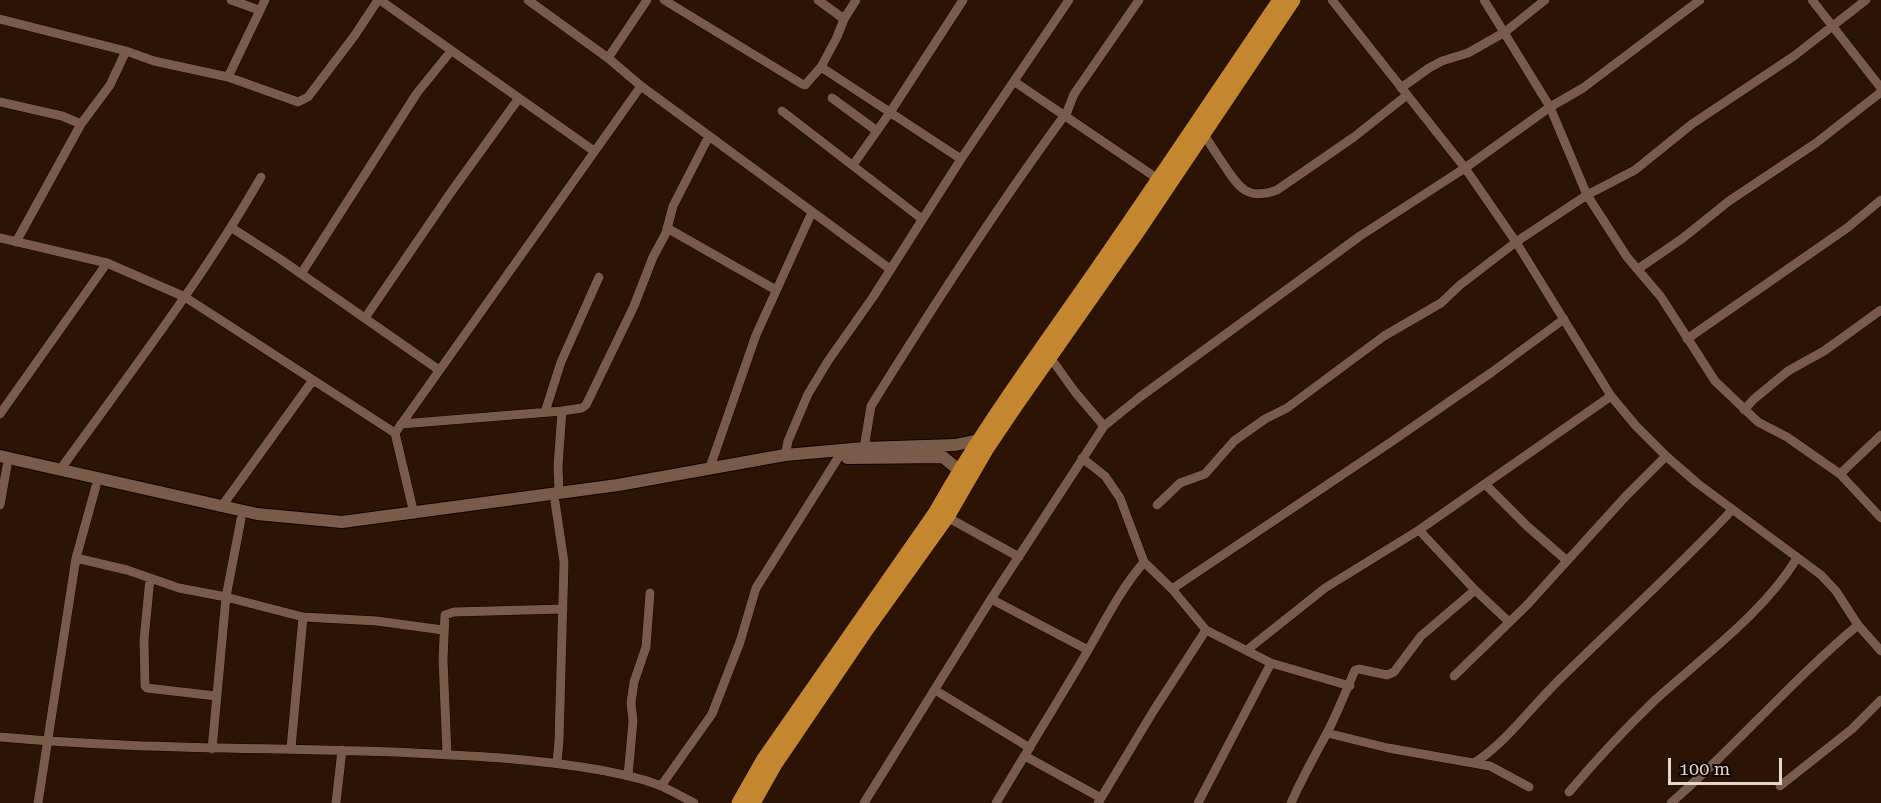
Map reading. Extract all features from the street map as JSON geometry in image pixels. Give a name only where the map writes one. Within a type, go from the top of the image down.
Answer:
[{"type":"highway","points":[[753,803],[775,764],[896,579],[979,440],[1280,0]]},
{"type":"highway","points":[[739,803],[764,759],[896,579],[947,517],[987,448],[1293,0]]},
{"type":"street","points":[[231,0],[259,10]]},
{"type":"street","points":[[228,77],[265,0]]},
{"type":"street","points":[[0,19],[126,51],[154,61],[228,77],[298,102],[308,97],[356,35],[379,0],[594,152]]},
{"type":"street","points":[[528,0],[542,4],[640,86],[890,268]]},
{"type":"street","points":[[608,58],[647,0]]},
{"type":"street","points":[[664,0],[805,85],[820,68],[856,0]]},
{"type":"street","points":[[818,0],[844,19]]},
{"type":"street","points":[[853,165],[963,0]]},
{"type":"street","points":[[784,455],[808,394],[828,361],[873,297],[961,159],[1069,0]]},
{"type":"street","points":[[864,448],[871,406],[990,220],[1065,115],[1074,94],[1139,0]]},
{"type":"street","points":[[1332,0],[1465,168],[1516,242],[1611,396],[1666,456],[1732,510],[1821,575],[1836,591],[1858,625],[1881,651]]},
{"type":"street","points":[[1484,0],[1550,107],[1587,195],[1627,257],[1661,297],[1715,381],[1758,422],[1787,437],[1840,474],[1881,518]]},
{"type":"street","points":[[1203,133],[1238,186],[1255,194],[1268,194],[1354,137],[1430,68],[1468,53],[1505,33],[1545,0]]},
{"type":"street","points":[[864,803],[990,599],[1104,426],[1149,390],[1360,236],[1465,168],[1550,107],[1583,88],[1700,0]]},
{"type":"street","points":[[1638,269],[1683,238],[1729,201],[1816,143],[1881,90],[1812,0]]},
{"type":"street","points":[[1157,505],[1180,483],[1205,474],[1234,441],[1264,419],[1287,408],[1384,336],[1441,303],[1460,285],[1516,242],[1587,195],[1635,170],[1692,124],[1794,56],[1866,0]]},
{"type":"street","points":[[16,242],[81,124],[110,85],[126,51]]},
{"type":"street","points":[[301,274],[417,93],[451,51]]},
{"type":"street","points":[[820,68],[891,111],[961,159]]},
{"type":"street","points":[[1014,82],[1158,179]]},
{"type":"street","points":[[395,433],[640,86]]},
{"type":"street","points":[[365,318],[519,98]]},
{"type":"street","points":[[832,98],[877,131]]},
{"type":"street","points":[[0,102],[62,116],[81,124]]},
{"type":"street","points":[[782,111],[922,219]]},
{"type":"street","points":[[401,424],[562,411],[586,405],[634,306],[667,228],[673,206],[709,136]]},
{"type":"street","points":[[60,470],[185,297],[232,228],[261,177]]},
{"type":"street","points":[[1687,339],[1847,228],[1881,200]]},
{"type":"street","points":[[710,467],[756,335],[812,212]]},
{"type":"street","points":[[232,228],[439,370]]},
{"type":"street","points":[[667,228],[776,290]]},
{"type":"street","points":[[0,238],[107,263],[185,297],[395,433],[414,513]]},
{"type":"street","points":[[0,414],[107,263]]},
{"type":"street","points":[[545,412],[561,362],[599,277]]},
{"type":"street","points":[[1744,410],[1788,371],[1824,351],[1881,310]]},
{"type":"street","points":[[1173,589],[1437,411],[1564,319]]},
{"type":"street","points":[[1050,357],[1075,392],[1104,426]]},
{"type":"street","points":[[222,507],[313,380]]},
{"type":"street","points":[[1246,650],[1325,588],[1419,530],[1611,396]]},
{"type":"street","points":[[557,762],[564,562],[557,498],[562,411]]},
{"type":"street","points":[[1840,474],[1881,435]]},
{"type":"street","points":[[2,462],[256,522],[342,530],[557,498],[710,467],[784,455],[864,448],[955,445],[979,440]]},
{"type":"street","points":[[2,462],[60,470],[257,514],[342,522],[619,493],[783,463],[862,456],[943,457],[960,471]]},
{"type":"street","points":[[1454,676],[1527,605],[1566,560],[1666,456]]},
{"type":"street","points":[[661,786],[712,714],[740,642],[756,588],[838,458]]},
{"type":"street","points":[[1082,458],[1105,476],[1120,498],[1144,562],[1173,589],[1206,630],[1271,663],[1350,686]]},
{"type":"street","points":[[0,505],[2,462]]},
{"type":"street","points":[[1486,485],[1527,526],[1566,560]]},
{"type":"street","points":[[38,803],[76,558],[96,486]]},
{"type":"street","points":[[1474,763],[1503,738],[1610,629],[1688,557],[1732,510]]},
{"type":"street","points":[[947,517],[1018,557]]},
{"type":"street","points":[[212,749],[226,597],[242,519]]},
{"type":"street","points":[[1419,530],[1475,590],[1509,621]]},
{"type":"street","points":[[76,558],[127,570],[179,588],[226,597],[303,617],[377,621],[443,630]]},
{"type":"street","points":[[1569,792],[1609,746],[1751,613],[1787,574],[1797,558]]},
{"type":"street","points":[[996,803],[1088,650],[1107,614],[1144,562]]},
{"type":"street","points":[[150,578],[144,640],[145,686],[216,696]]},
{"type":"street","points":[[1291,803],[1350,686],[1355,670],[1387,675],[1394,672],[1421,636],[1475,590]]},
{"type":"street","points":[[628,776],[633,721],[631,703],[634,682],[646,647],[650,593]]},
{"type":"street","points":[[990,599],[1088,650]]},
{"type":"street","points":[[447,755],[443,619],[448,612],[562,609]]},
{"type":"street","points":[[291,748],[303,617]]},
{"type":"street","points":[[1671,803],[1713,766],[1828,650],[1858,625]]},
{"type":"street","points":[[935,690],[1100,801],[1154,710],[1206,630]]},
{"type":"street","points":[[1198,803],[1271,663]]},
{"type":"street","points":[[1780,786],[1852,729],[1881,700]]},
{"type":"street","points":[[1327,733],[1388,748],[1490,766],[1529,787]]},
{"type":"street","points":[[0,737],[212,749],[291,748],[557,762],[628,776],[661,786],[693,803]]},
{"type":"street","points":[[336,803],[342,750]]}]
